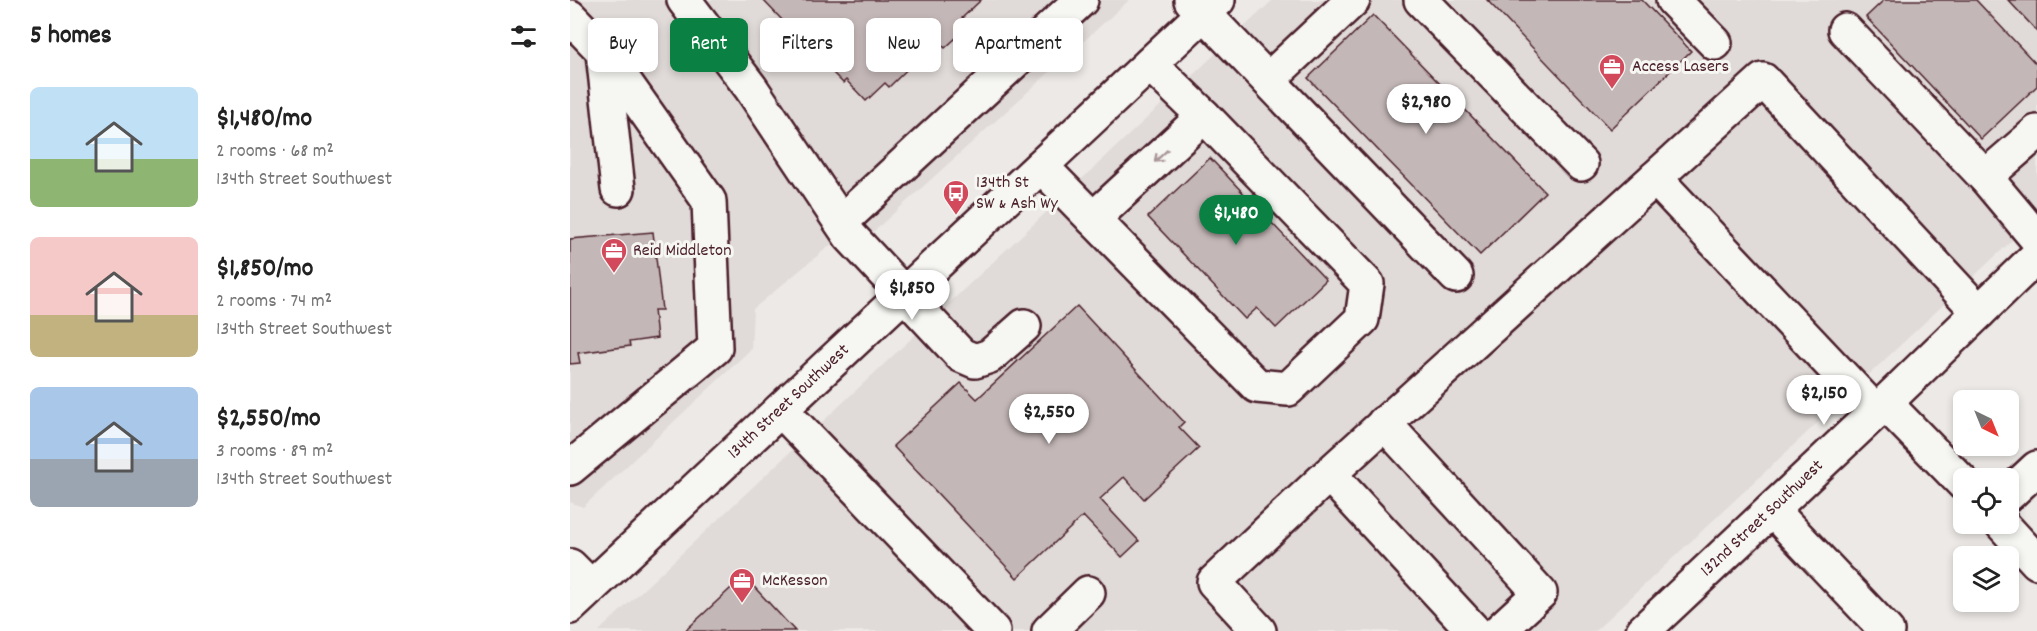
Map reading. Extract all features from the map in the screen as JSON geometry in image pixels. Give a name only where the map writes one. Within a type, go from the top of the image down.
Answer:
[{"type":"street","points":[[684,0],[751,88],[850,236],[961,355],[975,361],[990,356],[1024,326]]},
{"type":"street","points":[[841,222],[1081,0]]},
{"type":"street","points":[[1268,80],[1353,0]]},
{"type":"street","points":[[1421,0],[1581,164]]},
{"type":"street","points":[[1673,0],[1714,43]]},
{"type":"street","points":[[1204,4],[1268,80],[1456,276]]},
{"type":"street","name":"134th Street Southwest","points":[[577,587],[781,410],[1150,64],[1204,4]]},
{"type":"street","points":[[570,17],[588,36]]},
{"type":"street","points":[[1845,30],[1985,177],[2037,239]]},
{"type":"street","points":[[1041,166],[1257,386],[1288,389],[1362,319],[1367,284],[1204,116],[1150,64]]},
{"type":"street","points":[[605,72],[618,189]]},
{"type":"street","points":[[570,468],[716,348],[709,201],[618,72]]},
{"type":"street","points":[[1259,631],[1214,582],[1384,423],[1763,80],[1979,312]]},
{"type":"street","points":[[1093,219],[1204,116]]},
{"type":"street","points":[[1985,177],[2037,132]]},
{"type":"street","points":[[1655,178],[1881,408],[1953,474]]},
{"type":"street","name":"132nd Street Southwest","points":[[1643,631],[1881,408],[2037,256]]},
{"type":"street","points":[[781,410],[993,631]]},
{"type":"street","points":[[1384,423],[1540,593],[1499,631]]},
{"type":"street","points":[[2019,485],[2037,468]]},
{"type":"street","points":[[1329,474],[1474,631]]},
{"type":"street","points":[[1772,510],[1887,631]]},
{"type":"street","points":[[2011,534],[2037,562]]},
{"type":"street","points":[[1049,631],[1088,593]]},
{"type":"shaded area","points":[[570,0],[1129,0],[1083,42],[1083,18],[953,18],[953,72],[1050,72],[853,250],[840,237],[753,309],[751,349],[583,507],[570,502]]},
{"type":"shaded area","points":[[1273,0],[2037,0],[2037,217],[1595,631],[599,631]]},
{"type":"building","points":[[763,0],[981,0],[962,18],[953,18],[953,41],[945,48],[941,44],[941,18],[866,18],[866,72],[904,72],[889,87],[885,83],[866,101],[846,80],[843,83],[832,72],[854,72],[854,18],[780,18]]},
{"type":"building","name":"Access Lasers","points":[[1487,0],[1642,0],[1691,51],[1610,129]]},
{"type":"building","points":[[1884,0],[1976,0],[2037,65],[2037,86],[1981,139],[1866,17]]},
{"type":"building","points":[[2008,0],[2037,0],[2037,31]]},
{"type":"building","points":[[1373,15],[1545,192],[1480,255],[1308,78]]},
{"type":"building","points":[[1210,158],[1326,280],[1276,328],[1257,308],[1245,319],[1148,217]]},
{"type":"building","name":"Reid Middleton","points":[[653,232],[662,310],[654,310],[657,338],[629,342],[630,346],[578,353],[580,363],[570,364],[570,239]]},
{"type":"building","points":[[1077,306],[1184,422],[1179,427],[1199,448],[1144,499],[1124,477],[1100,499],[1139,541],[1122,557],[1083,516],[1017,578],[893,446],[961,383],[977,399]]},
{"type":"building","name":"McKesson","points":[[744,576],[795,631],[685,631]]},
{"type":"place","name":"Access Lasers","points":[[1612,90]]},
{"type":"place","name":"134th St SW & Ash Wy","points":[[956,216]]},
{"type":"place","name":"Reid Middleton","points":[[614,274]]},
{"type":"place","name":"McKesson","points":[[742,604]]}]
